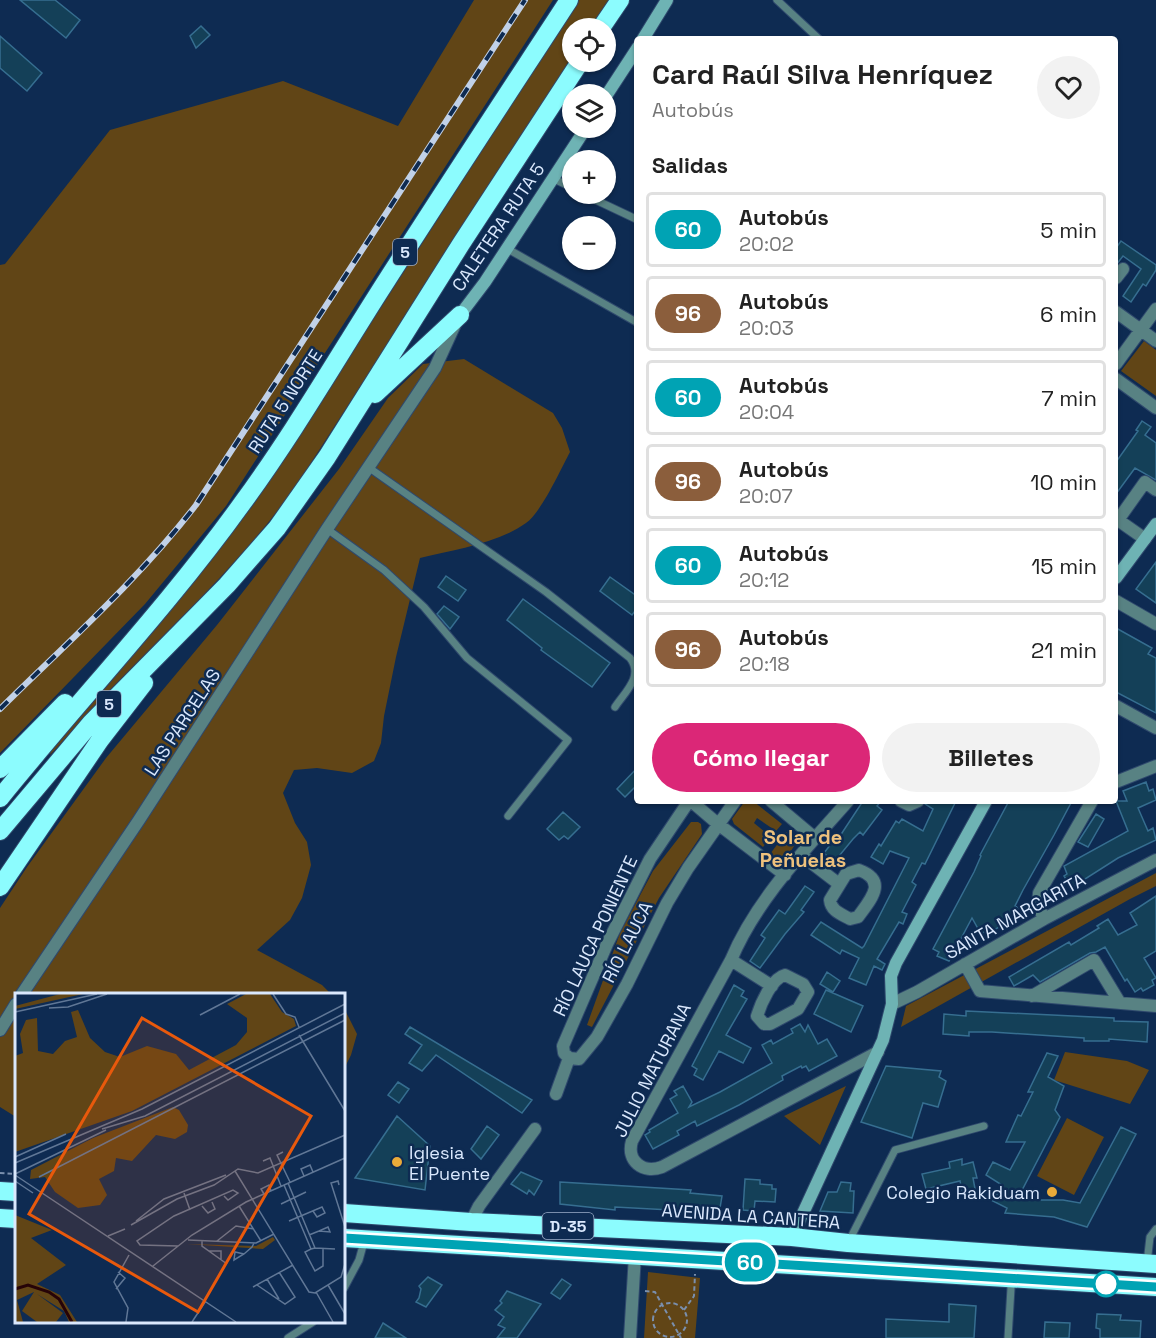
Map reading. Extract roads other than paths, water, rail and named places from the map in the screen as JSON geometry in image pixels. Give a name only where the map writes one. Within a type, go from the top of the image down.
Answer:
[{"type":"highway","name":"RUTA 5 NORTE","points":[[0,798],[215,541],[268,467],[429,213],[569,0]]},
{"type":"highway","points":[[608,18],[620,0]]},
{"type":"highway","name":"5","points":[[0,831],[91,723],[227,585],[277,528],[310,483],[574,72]]},
{"type":"highway","points":[[339,437],[389,379],[460,315]]},
{"type":"highway","points":[[0,887],[111,725],[227,585]]},
{"type":"highway","points":[[0,769],[162,606]]},
{"type":"highway","points":[[0,1191],[15,1192]]},
{"type":"highway","name":"AVENIDA LA CANTERA","points":[[345,1213],[471,1222],[792,1237],[848,1243],[1151,1263]]},
{"type":"highway","points":[[0,1218],[15,1219]]},
{"type":"highway","points":[[720,1260],[744,1256],[775,1255],[783,1251],[792,1237]]},
{"type":"highway","name":"D-35","points":[[345,1238],[1156,1287]]},
{"type":"main road","points":[[644,36],[668,0]]},
{"type":"main road","points":[[614,84],[634,53]]},
{"type":"main road","name":"CALETERA RUTA 5","points":[[460,315],[480,289],[578,138]]},
{"type":"main road","points":[[1118,575],[1156,524]]},
{"type":"main road","points":[[792,1237],[878,1052],[887,1028],[892,1004],[890,984],[896,963],[984,804]]},
{"type":"street","points":[[1118,361],[1156,309]]},
{"type":"street","points":[[1118,313],[1156,341]]},
{"type":"street","name":"LAS PARCELAS","points":[[23,993],[139,820],[327,529],[435,368],[460,315]]},
{"type":"street","points":[[1118,380],[1156,408]]},
{"type":"street","points":[[1145,539],[1118,520],[1145,482],[1156,490]]},
{"type":"street","points":[[1118,602],[1156,624]]},
{"type":"street","points":[[1118,707],[1156,728]]},
{"type":"street","points":[[1118,781],[1156,766]]},
{"type":"street","name":"RÍO LAUCA PONIENTE","points":[[569,1058],[564,1053],[563,1046],[607,944],[650,859],[688,804]]},
{"type":"street","points":[[694,804],[785,875]]},
{"type":"street","name":"RÍO LAUCA","points":[[569,1058],[579,1059],[597,1037],[627,984],[667,903],[733,804]]},
{"type":"street","points":[[775,804],[815,838]]},
{"type":"street","name":"JULIO MATURANA","points":[[845,804],[785,875],[739,942],[632,1141],[630,1152],[639,1166],[650,1170],[662,1167],[878,1052]]},
{"type":"street","points":[[1044,919],[1038,905],[1040,893],[1090,804]]},
{"type":"street","points":[[801,855],[839,884]]},
{"type":"street","name":"SANTA MARGARITA","points":[[892,1004],[1044,919],[1156,860]]},
{"type":"street","points":[[731,960],[772,986]]},
{"type":"street","points":[[1032,996],[1094,960],[1120,1003]]},
{"type":"street","points":[[965,964],[980,991],[1156,1006]]},
{"type":"street","points":[[0,1030],[15,1006]]},
{"type":"street","points":[[556,1094],[569,1058]]},
{"type":"street","points":[[471,1222],[479,1206],[535,1129]]},
{"type":"street","points":[[630,1338],[635,1255]]},
{"type":"lane","points":[[777,0],[816,36]]},
{"type":"lane","points":[[552,178],[562,183]]},
{"type":"lane","points":[[604,204],[634,218]]},
{"type":"lane","points":[[506,248],[634,321]]},
{"type":"lane","points":[[368,467],[546,592],[630,658],[634,665]]},
{"type":"lane","points":[[327,529],[365,555],[404,588],[424,607],[467,657],[568,740],[508,816]]},
{"type":"lane","points":[[615,707],[634,679]]},
{"type":"lane","points":[[848,1243],[895,1150],[984,1126]]},
{"type":"lane","points":[[1151,1263],[1150,1237],[1156,1229]]},
{"type":"lane","points":[[345,1286],[360,1260],[365,1239]]},
{"type":"lane","points":[[1008,1338],[1011,1288],[1009,1279]]},
{"type":"lane","points":[[288,1338],[311,1323]]},
{"type":"railway","points":[[0,709],[126,585],[174,533],[196,505],[525,0]]},
{"type":"place","name":"Iglesia El Puente","points":[[397,1162]]},
{"type":"place","name":"Colegio Rakiduam","points":[[1052,1192]]},
{"type":"district","name":"Solar de Peñuelas","points":[[803,848]]}]
